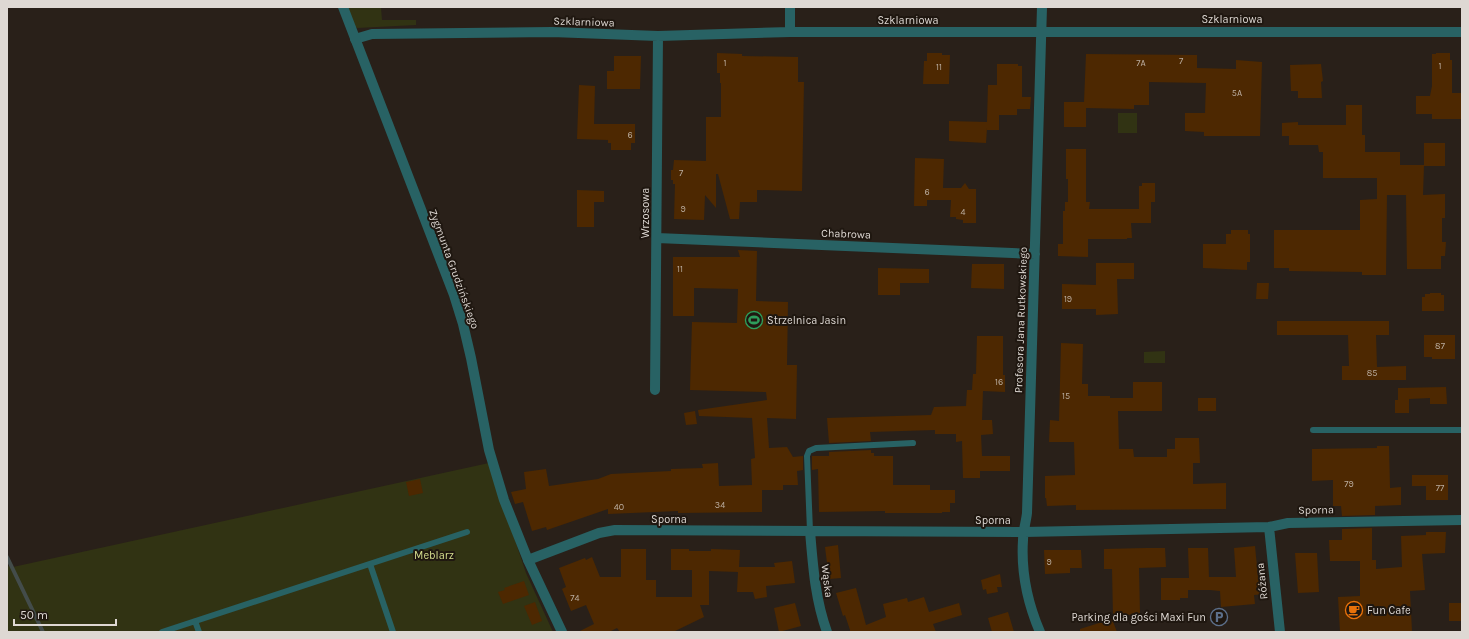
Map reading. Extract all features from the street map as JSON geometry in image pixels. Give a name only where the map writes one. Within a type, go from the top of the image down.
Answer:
[{"type":"street","name":"Zygmunta Grudzińskiego","points":[[342,7],[454,295],[472,358],[495,471],[504,500],[528,560],[562,632]]},
{"type":"street","points":[[790,7],[790,32]]},
{"type":"street","name":"Profesora Jana Rutkowskiego","points":[[1040,632],[1031,605],[1024,571],[1023,547],[1028,506],[1042,7]]},
{"type":"street","name":"Szklarniowa","points":[[355,40],[372,34],[552,32],[658,36],[790,32],[1462,32]]},
{"type":"street","name":"Wrzosowa","points":[[655,390],[658,36]]},
{"type":"street","name":"Chabrowa","points":[[657,238],[1035,254]]},
{"type":"street","name":"Sporna","points":[[528,560],[599,533],[610,531],[1024,532],[1269,527],[1288,523],[1462,520]]},
{"type":"street","name":"Różana","points":[[1269,527],[1280,632]]},
{"type":"street","name":"Wąska","points":[[810,531],[816,591],[819,607],[827,632]]},
{"type":"lane","points":[[1312,430],[1462,430]]},
{"type":"lane","points":[[810,531],[807,456],[809,451],[816,448],[914,444]]},
{"type":"lane","points":[[162,632],[467,532]]},
{"type":"lane","points":[[370,564],[393,632]]},
{"type":"lane","points":[[195,621],[199,632]]},
{"type":"green space","points":[[341,7],[381,8],[382,20],[416,20],[416,25],[357,28],[346,20]]},
{"type":"green space","points":[[1118,113],[1137,113],[1137,133],[1118,133]]},
{"type":"green space","points":[[1165,351],[1165,363],[1144,363],[1144,352]]},
{"type":"green space","name":"Meblarz","points":[[489,463],[526,573],[553,632],[7,632],[7,566],[13,567]]},
{"type":"building","points":[[717,53],[742,54],[742,56],[798,57],[798,82],[804,82],[802,191],[757,190],[757,202],[740,202],[739,219],[730,219],[718,174],[716,174],[716,208],[705,195],[704,220],[674,219],[675,184],[673,184],[673,180],[671,180],[671,170],[673,170],[674,160],[706,161],[706,117],[721,117],[721,83],[720,73],[717,73]]},
{"type":"building","points":[[927,53],[942,53],[942,55],[950,55],[949,84],[923,84],[924,61],[927,61]]},
{"type":"building","points":[[1450,53],[1450,60],[1452,60],[1452,93],[1462,93],[1462,119],[1432,119],[1432,114],[1416,114],[1416,96],[1430,96],[1432,86],[1432,54]]},
{"type":"building","points":[[1086,54],[1197,55],[1197,68],[1236,69],[1236,60],[1262,62],[1260,136],[1204,136],[1204,132],[1185,131],[1185,113],[1205,113],[1206,83],[1149,82],[1149,105],[1134,105],[1134,109],[1086,108],[1086,127],[1064,127],[1064,102],[1084,102]]},
{"type":"building","points":[[614,56],[641,56],[640,89],[607,89],[607,71],[614,71]]},
{"type":"building","points":[[997,64],[1018,64],[1018,66],[1022,66],[1022,97],[1031,97],[1030,109],[1017,109],[1017,115],[999,115],[999,130],[987,130],[987,128],[986,143],[949,141],[949,121],[987,122],[988,85],[997,85]]},
{"type":"building","points":[[1321,64],[1323,81],[1321,82],[1322,98],[1298,98],[1298,91],[1291,91],[1290,65]]},
{"type":"building","points":[[579,85],[595,86],[594,124],[635,124],[635,143],[631,143],[631,150],[611,150],[611,143],[608,143],[608,140],[577,139]]},
{"type":"building","points":[[1346,105],[1362,105],[1362,135],[1365,135],[1365,152],[1400,152],[1400,165],[1424,165],[1423,195],[1445,194],[1445,218],[1442,218],[1442,242],[1446,242],[1445,256],[1441,256],[1441,269],[1407,269],[1406,195],[1387,195],[1386,275],[1362,275],[1362,272],[1289,271],[1289,268],[1274,268],[1274,230],[1360,230],[1360,200],[1377,199],[1377,178],[1323,178],[1323,152],[1319,152],[1318,145],[1289,145],[1289,136],[1282,136],[1282,123],[1298,122],[1298,125],[1346,125]]},
{"type":"building","points":[[1424,143],[1445,143],[1445,166],[1424,166]]},
{"type":"building","points":[[1066,149],[1086,149],[1086,202],[1090,202],[1089,209],[1139,209],[1139,186],[1142,186],[1142,183],[1155,183],[1155,202],[1151,202],[1151,223],[1131,223],[1132,238],[1088,239],[1088,257],[1058,256],[1058,244],[1063,244],[1063,211],[1065,211],[1065,202],[1068,202]]},
{"type":"building","points":[[915,158],[944,159],[943,188],[961,188],[965,183],[969,189],[976,189],[976,223],[963,223],[963,220],[956,219],[956,217],[950,217],[951,200],[927,200],[927,206],[914,206]]},
{"type":"building","points":[[577,190],[604,191],[604,202],[594,202],[594,227],[577,227]]},
{"type":"building","points":[[1231,230],[1248,230],[1248,234],[1250,234],[1250,262],[1247,262],[1247,270],[1203,268],[1203,244],[1226,244],[1226,234],[1231,234]]},
{"type":"building","points":[[738,250],[757,251],[756,301],[788,302],[787,365],[797,365],[796,419],[767,418],[769,448],[787,447],[793,457],[803,456],[803,470],[797,471],[798,485],[783,485],[783,490],[762,490],[762,512],[678,513],[678,511],[608,514],[608,509],[547,530],[546,527],[532,531],[523,502],[515,504],[511,492],[526,489],[524,472],[546,469],[549,486],[598,479],[611,474],[703,468],[702,464],[718,463],[719,486],[752,485],[751,459],[755,458],[752,418],[699,416],[698,410],[767,400],[766,392],[690,390],[692,322],[737,323],[738,289],[694,288],[694,316],[673,316],[673,257],[740,257]]},
{"type":"building","points":[[1096,263],[1134,263],[1134,279],[1117,279],[1118,314],[1096,315],[1096,309],[1062,309],[1062,284],[1096,285]]},
{"type":"building","points":[[972,264],[1004,264],[1004,289],[971,288]]},
{"type":"building","points":[[878,268],[929,269],[929,283],[900,283],[900,295],[878,295]]},
{"type":"building","points":[[1257,283],[1269,283],[1268,299],[1256,299]]},
{"type":"building","points":[[1441,293],[1441,295],[1444,295],[1444,311],[1422,311],[1422,297],[1425,297],[1425,294]]},
{"type":"building","points":[[1277,321],[1389,321],[1389,335],[1376,335],[1377,367],[1406,366],[1406,380],[1342,380],[1342,366],[1349,366],[1348,335],[1277,335]]},
{"type":"building","points":[[1424,335],[1455,335],[1455,359],[1432,359],[1432,357],[1424,357]]},
{"type":"building","points":[[977,336],[1003,336],[1003,375],[1005,375],[1005,392],[983,391],[982,420],[992,420],[993,434],[981,435],[982,456],[1010,456],[1010,471],[980,471],[980,478],[963,478],[962,441],[956,442],[956,434],[935,434],[935,430],[870,432],[871,441],[829,443],[827,418],[931,415],[934,407],[966,406],[967,390],[972,390],[973,374],[976,374]]},
{"type":"building","points":[[1061,343],[1083,344],[1082,384],[1088,384],[1088,396],[1133,398],[1133,382],[1162,382],[1162,411],[1118,411],[1119,449],[1133,449],[1134,457],[1167,457],[1167,449],[1175,449],[1175,438],[1199,438],[1200,463],[1193,463],[1193,484],[1226,483],[1226,509],[1076,510],[1076,505],[1047,506],[1045,498],[1045,476],[1075,475],[1074,442],[1049,442],[1050,420],[1059,421]]},
{"type":"building","points":[[1446,387],[1447,404],[1430,404],[1430,398],[1409,399],[1409,413],[1395,413],[1395,400],[1398,400],[1398,388]]},
{"type":"building","points":[[1198,398],[1216,398],[1216,411],[1198,411]]},
{"type":"building","points":[[695,411],[697,424],[686,425],[684,413]]},
{"type":"building","points":[[1377,446],[1389,446],[1390,488],[1401,487],[1401,505],[1375,506],[1375,515],[1342,516],[1341,506],[1333,506],[1333,480],[1312,481],[1312,449],[1377,448]]},
{"type":"building","points":[[871,450],[871,453],[874,453],[874,456],[893,456],[893,485],[930,485],[930,490],[955,490],[955,503],[950,503],[950,512],[819,512],[818,469],[812,470],[812,456],[829,456],[829,452]]},
{"type":"building","points":[[1412,475],[1448,475],[1448,500],[1426,500],[1426,486],[1412,486]]},
{"type":"building","points":[[420,479],[423,493],[409,496],[406,482]]},
{"type":"building","points":[[1372,528],[1372,560],[1376,560],[1376,569],[1402,567],[1401,536],[1426,535],[1426,532],[1446,532],[1445,553],[1422,554],[1425,590],[1410,591],[1412,632],[1340,632],[1338,597],[1360,596],[1360,561],[1330,561],[1329,540],[1342,540],[1342,529]]},
{"type":"building","points":[[838,545],[841,578],[829,579],[825,547]]},
{"type":"building","points":[[1255,546],[1258,577],[1263,577],[1264,594],[1254,595],[1255,604],[1221,607],[1220,591],[1210,590],[1188,590],[1188,598],[1180,598],[1180,600],[1161,600],[1161,578],[1189,578],[1188,548],[1208,548],[1209,577],[1236,577],[1234,548]]},
{"type":"building","points":[[1165,548],[1166,567],[1139,568],[1140,614],[1113,616],[1112,569],[1104,569],[1104,549]]},
{"type":"building","points":[[621,549],[646,549],[646,580],[656,580],[656,597],[692,597],[692,570],[671,570],[671,549],[689,549],[689,551],[711,551],[711,549],[740,550],[739,567],[775,567],[774,563],[792,561],[795,583],[766,586],[767,597],[755,599],[753,592],[737,592],[738,572],[709,571],[709,605],[700,605],[704,617],[673,632],[620,632],[617,628],[609,632],[578,632],[594,624],[586,605],[571,611],[562,589],[566,587],[559,568],[585,558],[586,560],[592,557],[600,577],[621,577]]},
{"type":"building","points":[[1044,550],[1081,550],[1082,568],[1070,568],[1070,573],[1045,574]]},
{"type":"building","points":[[1295,553],[1317,553],[1319,592],[1298,593]]},
{"type":"building","points":[[1000,574],[1002,587],[997,587],[998,592],[987,594],[986,589],[983,590],[981,580]]},
{"type":"building","points":[[524,581],[529,595],[503,604],[498,592],[505,590],[504,588]]},
{"type":"building","points":[[856,588],[866,625],[886,617],[883,604],[907,598],[908,602],[924,597],[929,612],[959,603],[962,615],[933,624],[936,632],[850,632],[836,593]]},
{"type":"building","points":[[535,602],[542,621],[532,625],[524,606]]},
{"type":"building","points":[[795,603],[801,626],[779,632],[774,608]]},
{"type":"building","points":[[1449,603],[1462,603],[1462,621],[1449,621]]},
{"type":"building","points":[[1008,612],[1014,632],[992,632],[988,618]]},
{"type":"building","points":[[1112,619],[1117,632],[1080,632],[1080,629]]},
{"type":"waterway","points":[[7,557],[43,632]]},
{"type":"place","name":"Strzelnica Jasin","points":[[754,320]]},
{"type":"place","name":"Fun Cafe","points":[[1354,610]]},
{"type":"place","name":"Parking dla gości Maxi Fun","points":[[1219,617]]}]
